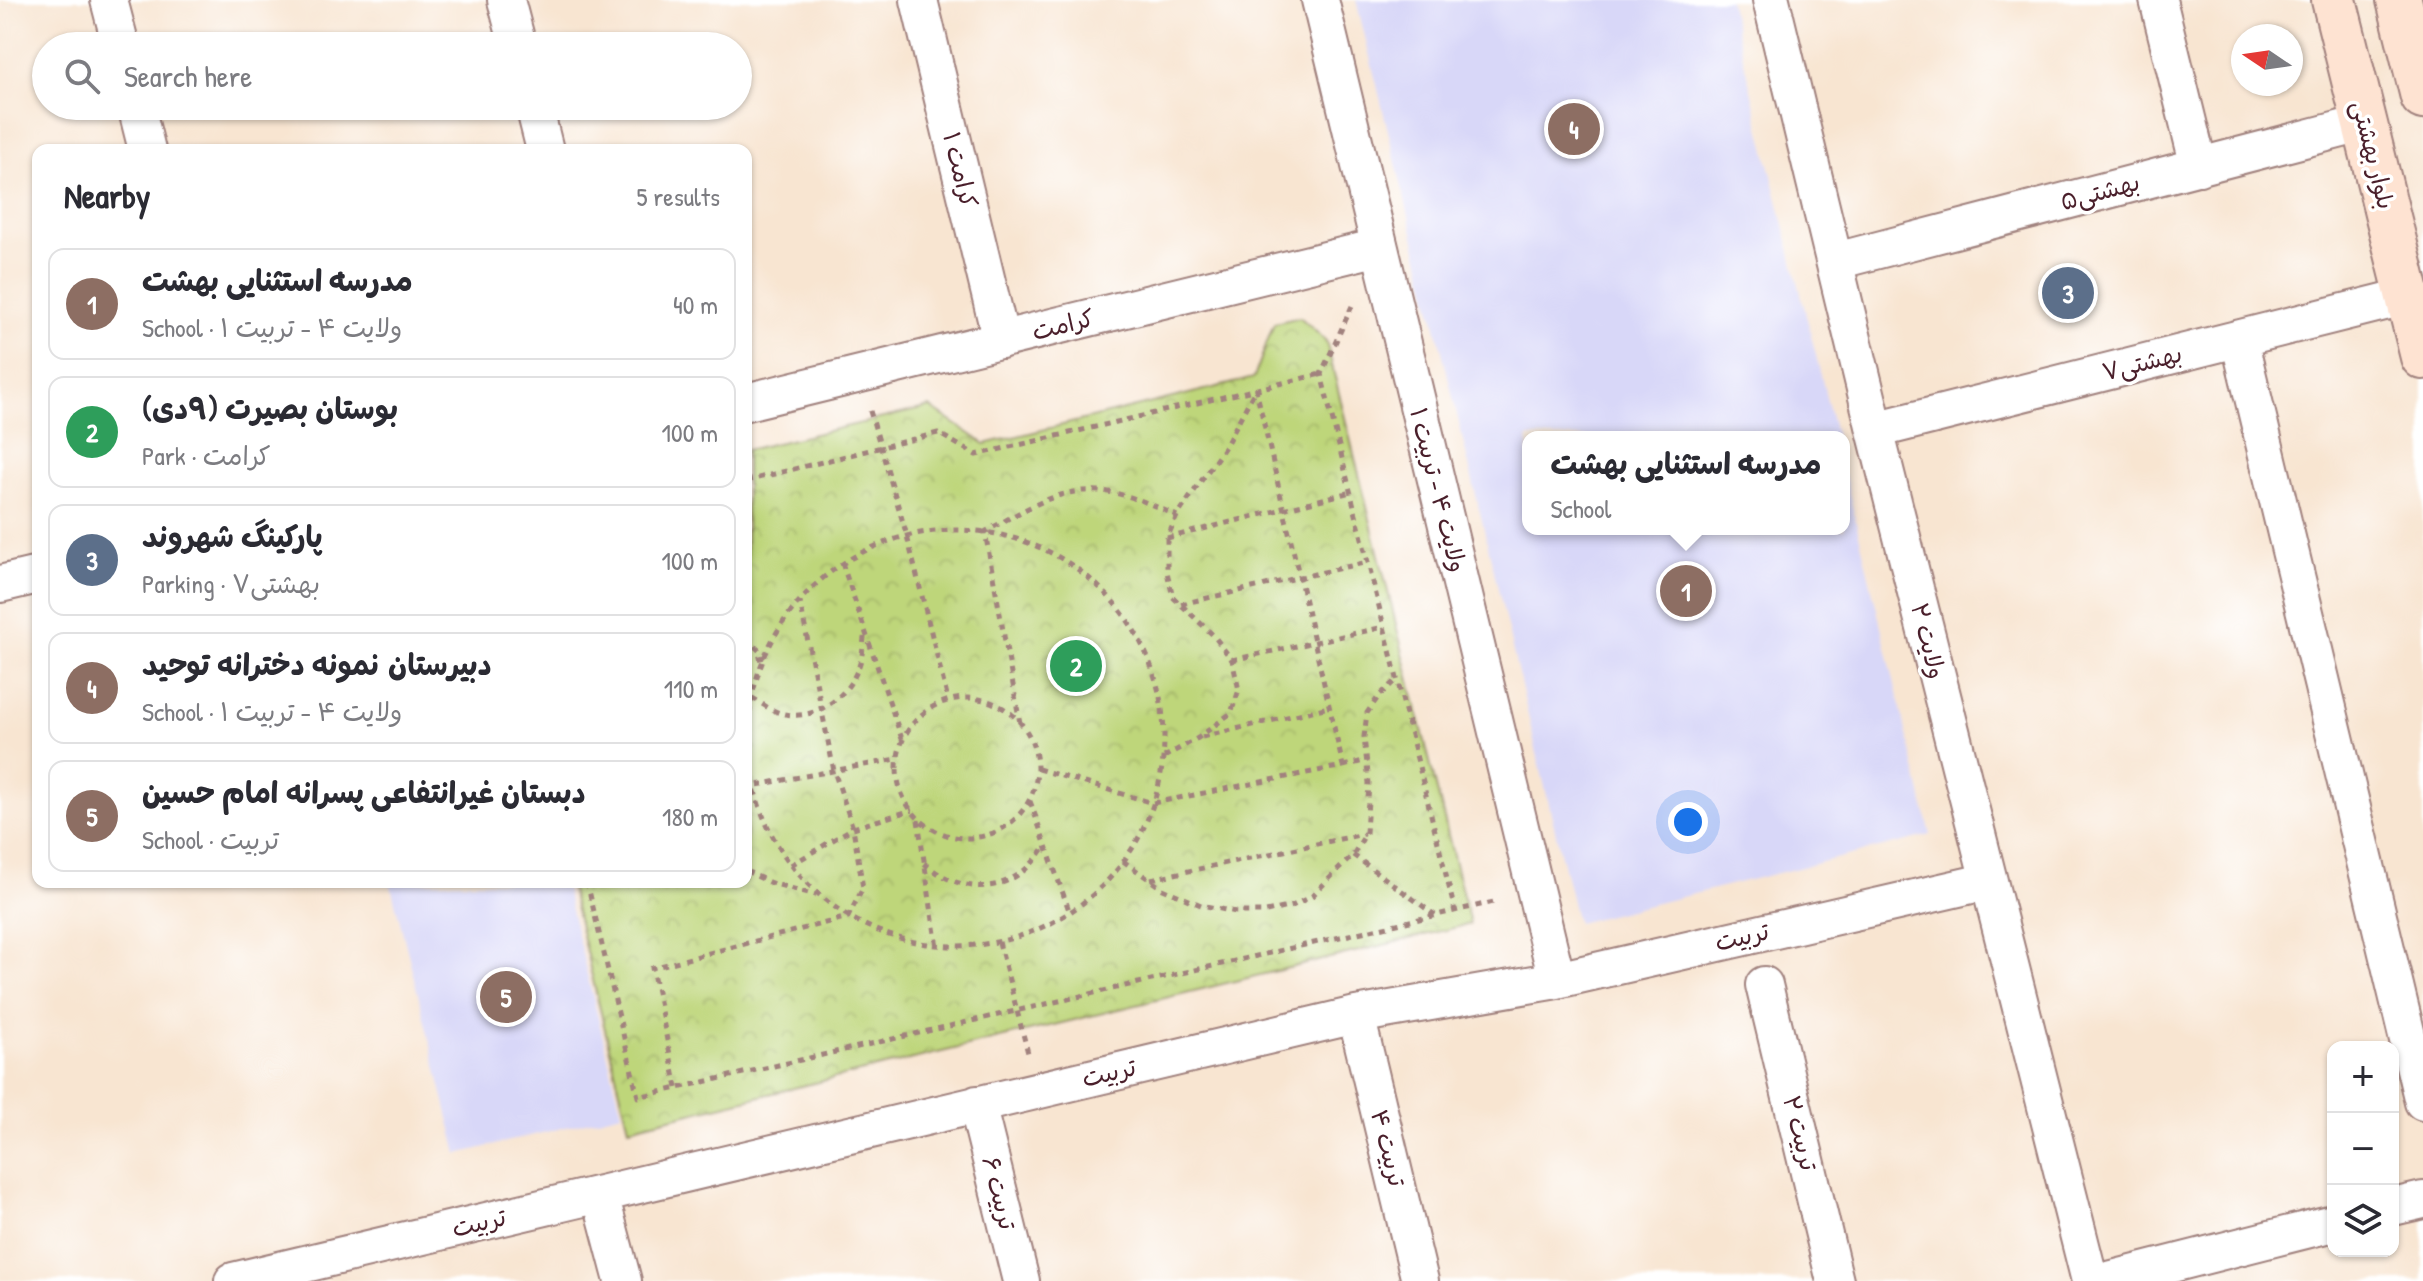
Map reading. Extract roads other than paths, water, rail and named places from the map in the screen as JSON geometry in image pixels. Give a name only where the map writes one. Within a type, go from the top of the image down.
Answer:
[{"type":"main road","name":"بلوار بهشتی","points":[[2334,0],[2423,357]]},
{"type":"main road","points":[[2410,21],[2423,97]]},
{"type":"street","points":[[109,0],[117,32]]},
{"type":"street","points":[[506,0],[514,32]]},
{"type":"street","name":"کرامت ۱","points":[[919,0],[1001,340]]},
{"type":"street","name":"ولایت ۴ - تربیت ۱","points":[[1320,0],[1557,980]]},
{"type":"street","name":"ولایت ۲","points":[[1771,0],[1875,430],[2090,1281]]},
{"type":"street","points":[[2158,0],[2199,167]]},
{"type":"street","points":[[140,120],[146,144]]},
{"type":"street","points":[[538,120],[544,144]]},
{"type":"street","name":"بهشتی۵","points":[[1836,261],[2365,123]]},
{"type":"street","name":"کرامت","points":[[752,401],[1379,247]]},
{"type":"street","name":"بهشتی۷","points":[[1875,430],[2408,296]]},
{"type":"street","points":[[2239,339],[2423,1102]]},
{"type":"street","points":[[0,584],[32,576]]},
{"type":"street","name":"تربیت","points":[[233,1281],[1356,1015],[1557,980],[1989,881]]},
{"type":"street","name":"تربیت ۲","points":[[1764,985],[1835,1281]]},
{"type":"street","name":"تربیت ۴","points":[[1356,1015],[1420,1281]]},
{"type":"street","name":"تربیت ۶","points":[[977,1104],[1021,1281]]},
{"type":"street","points":[[600,1194],[623,1281]]},
{"type":"street","points":[[2399,1206],[2423,1200]]},
{"type":"street","points":[[2105,1281],[2327,1225]]},
{"type":"place","name":"دبیرستان نمونه دخترانه توحید","points":[[1574,129]]},
{"type":"place","name":"پارکینگ شهروند","points":[[2068,293]]},
{"type":"place","name":"مدرسه استثنایی بهشت","points":[[1686,591]]},
{"type":"place","name":"بوستان بصیرت (۹دی)","points":[[1076,666]]},
{"type":"place","name":"دبستان غیرانتفاعی پسرانه امام حسین","points":[[506,997]]}]
